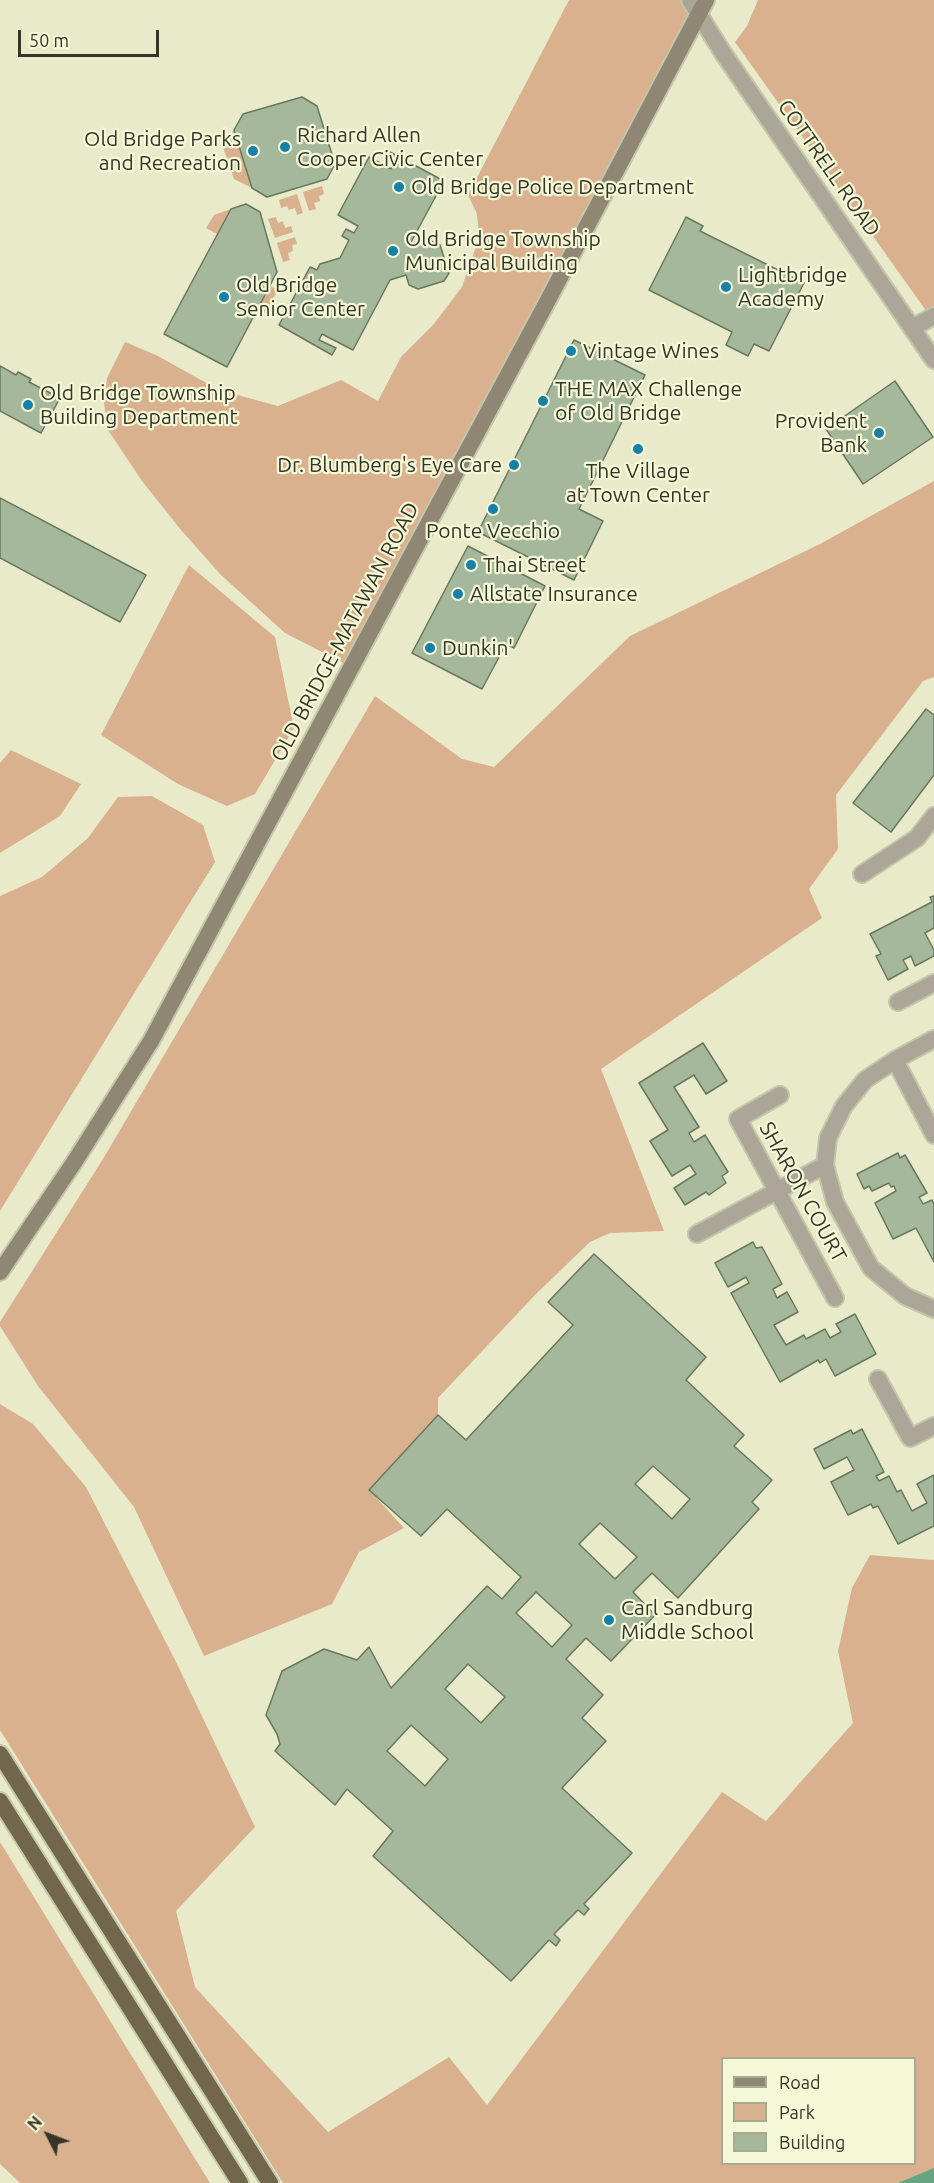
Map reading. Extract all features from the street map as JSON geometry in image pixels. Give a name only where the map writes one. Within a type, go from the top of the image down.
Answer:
[{"type":"highway","points":[[0,1754],[270,2183]]},
{"type":"highway","points":[[0,1801],[240,2183]]},
{"type":"main road","name":"OLD BRIDGE-MATAWAN ROAD","points":[[0,1272],[75,1161],[151,1041],[548,300],[698,5]]},
{"type":"street","name":"COTTRELL ROAD","points":[[698,5],[723,53],[934,360]]},
{"type":"street","points":[[912,328],[934,316]]},
{"type":"street","points":[[862,874],[917,838],[934,816]]},
{"type":"street","points":[[898,1002],[934,983]]},
{"type":"street","points":[[934,1039],[894,1060],[865,1080],[844,1106],[828,1138],[825,1165],[835,1202],[871,1269],[905,1296],[934,1309]]},
{"type":"street","points":[[894,1060],[934,1135]]},
{"type":"street","name":"SHARON COURT","points":[[780,1095],[738,1119],[835,1298]]},
{"type":"street","points":[[697,1234],[825,1165]]},
{"type":"street","points":[[878,1379],[910,1438],[934,1426]]},
{"type":"green space","points":[[569,0],[690,0],[698,14],[351,667],[285,633],[221,575],[181,530],[142,481],[108,430],[104,402],[107,378],[125,342],[156,355],[219,390],[278,406],[341,380],[378,401],[401,357],[433,325],[462,287],[479,238],[477,214],[468,195]]},
{"type":"green space","points":[[758,0],[934,0],[934,322],[735,42],[747,26]]},
{"type":"green space","points":[[234,130],[252,188],[234,179],[223,147]]},
{"type":"green space","points":[[322,186],[324,194],[319,196],[320,201],[314,203],[316,209],[309,211],[303,192]]},
{"type":"green space","points":[[297,194],[303,213],[297,215],[295,208],[289,210],[287,206],[281,208],[279,200]]},
{"type":"green space","points":[[231,209],[217,234],[206,228],[214,215]]},
{"type":"green space","points":[[276,217],[278,223],[283,221],[285,228],[291,226],[293,232],[275,238],[268,219]]},
{"type":"green space","points":[[295,237],[297,244],[292,245],[293,251],[288,253],[290,260],[283,262],[277,243]]},
{"type":"green space","points":[[270,286],[278,290],[265,313],[258,309]]},
{"type":"green space","points":[[934,481],[934,677],[923,681],[836,795],[838,849],[809,889],[822,918],[601,1069],[664,1231],[610,1233],[590,1242],[535,1295],[438,1398],[438,1415],[369,1490],[404,1528],[359,1552],[332,1604],[204,1656],[134,1507],[38,1386],[0,1326],[0,1322],[103,1159],[375,696],[462,759],[494,767],[630,636],[820,544]]},
{"type":"green space","points":[[189,565],[275,637],[294,728],[255,794],[227,806],[178,784],[101,735]]},
{"type":"green space","points":[[11,750],[81,784],[60,816],[0,853],[0,763]]},
{"type":"green space","points":[[152,796],[203,825],[215,862],[0,1211],[0,896],[42,877],[88,838],[118,797]]},
{"type":"green space","points":[[0,1404],[33,1424],[86,1487],[177,1664],[255,1827],[176,1911],[195,1987],[328,2132],[449,2057],[487,2105],[722,1792],[766,1821],[853,1723],[838,1651],[852,1588],[870,1555],[934,1560],[934,2183],[283,2183],[0,1730]]},
{"type":"green space","points":[[0,1842],[210,2183],[20,2183],[0,2164]]},
{"type":"shaded area","points":[[934,2168],[934,2183],[898,2183]]},
{"type":"building","name":"Richard Allen Cooper Civic Center","points":[[302,97],[317,106],[335,164],[327,179],[267,197],[252,188],[234,130],[243,114]]},
{"type":"building","name":"Old Bridge Township Municipal Building","points":[[390,152],[444,181],[410,244],[426,239],[440,245],[449,273],[444,281],[418,289],[409,285],[406,275],[390,280],[353,350],[322,334],[319,340],[336,348],[332,355],[279,325],[310,267],[317,270],[320,264],[340,258],[349,240],[342,236],[346,229],[354,233],[358,226],[338,215],[369,157],[391,169],[394,163],[386,159]]},
{"type":"building","name":"Old Bridge Senior Center","points":[[246,204],[260,212],[277,272],[227,367],[164,334],[231,209]]},
{"type":"building","name":"Lightbridge Academy","points":[[686,217],[703,226],[700,231],[804,283],[769,351],[754,344],[748,356],[726,345],[732,332],[649,290]]},
{"type":"building","points":[[574,340],[645,375],[579,509],[603,521],[574,580],[478,532]]},
{"type":"building","name":"Old Bridge Township Building Department","points":[[0,366],[16,375],[18,372],[31,379],[29,382],[60,398],[41,433],[0,411]]},
{"type":"building","name":"Provident Bank","points":[[895,381],[933,437],[863,484],[826,429]]},
{"type":"building","points":[[0,498],[146,575],[120,622],[0,558]]},
{"type":"building","points":[[468,546],[545,586],[514,648],[506,644],[482,689],[412,653]]},
{"type":"building","points":[[926,709],[934,715],[934,775],[891,832],[853,803]]},
{"type":"building","points":[[934,896],[934,928],[925,933],[934,950],[934,956],[915,966],[911,956],[903,960],[908,969],[888,980],[876,956],[881,954],[870,934],[932,902],[930,897]]},
{"type":"building","points":[[703,1043],[727,1081],[706,1094],[694,1075],[674,1087],[699,1127],[689,1133],[694,1142],[705,1135],[728,1172],[722,1176],[726,1183],[709,1195],[706,1192],[685,1205],[674,1188],[696,1174],[690,1165],[672,1176],[650,1141],[668,1130],[639,1083]]},
{"type":"building","points":[[898,1153],[900,1158],[905,1155],[927,1193],[919,1197],[923,1204],[932,1200],[934,1204],[934,1262],[916,1228],[893,1239],[875,1203],[896,1191],[894,1186],[891,1187],[889,1183],[872,1191],[869,1186],[864,1189],[857,1174]]},
{"type":"building","points":[[753,1242],[756,1248],[762,1247],[782,1284],[773,1289],[777,1298],[787,1292],[798,1312],[774,1325],[786,1345],[804,1335],[806,1339],[825,1329],[830,1338],[841,1332],[836,1324],[855,1314],[876,1354],[835,1376],[826,1359],[820,1363],[818,1360],[780,1382],[731,1293],[749,1283],[746,1277],[728,1287],[715,1263]]},
{"type":"building","name":"Carl Sandburg Middle School","points":[[594,1254],[706,1357],[686,1380],[744,1435],[734,1446],[772,1480],[752,1502],[759,1509],[678,1598],[652,1573],[633,1592],[655,1615],[611,1661],[586,1638],[566,1659],[603,1695],[582,1718],[606,1741],[562,1788],[632,1853],[584,1904],[589,1909],[584,1915],[578,1910],[554,1934],[560,1940],[556,1946],[549,1940],[511,1981],[373,1856],[393,1831],[347,1789],[335,1805],[275,1751],[280,1744],[266,1715],[282,1671],[324,1649],[357,1660],[369,1647],[391,1688],[487,1586],[502,1599],[521,1577],[447,1509],[421,1536],[369,1490],[438,1415],[466,1440],[573,1325],[548,1302]],"holes":[[[653,1466],[690,1499],[672,1519],[635,1484]],[[600,1523],[637,1557],[615,1579],[579,1544]],[[536,1592],[572,1625],[552,1647],[516,1613]],[[468,1664],[505,1697],[481,1723],[445,1689]],[[411,1725],[448,1759],[425,1786],[387,1751]]]},
{"type":"building","points":[[862,1429],[884,1472],[876,1476],[879,1481],[889,1476],[897,1492],[901,1490],[912,1511],[927,1503],[917,1484],[934,1475],[934,1526],[898,1544],[878,1506],[873,1508],[871,1504],[848,1515],[831,1482],[854,1470],[847,1457],[824,1469],[814,1449],[851,1430],[853,1434]]},
{"type":"place","name":"Richard Allen Cooper Civic Center","points":[[285,147]]},
{"type":"place","name":"Old Bridge Parks and Recreation","points":[[253,151]]},
{"type":"place","name":"Old Bridge Police Department","points":[[399,187]]},
{"type":"place","name":"Old Bridge Township Municipal Building","points":[[393,251]]},
{"type":"place","name":"Lightbridge Academy","points":[[726,287]]},
{"type":"place","name":"Old Bridge Senior Center","points":[[224,297]]},
{"type":"place","name":"Vintage Wines","points":[[571,351]]},
{"type":"place","name":"THE MAX Challenge of Old Bridge","points":[[543,401]]},
{"type":"place","name":"Old Bridge Township Building Department","points":[[28,405]]},
{"type":"place","name":"Provident Bank","points":[[879,433]]},
{"type":"place","name":"The Village at Town Center","points":[[638,449]]},
{"type":"place","name":"Dr. Blumberg's Eye Care","points":[[514,465]]},
{"type":"place","name":"Ponte Vecchio","points":[[493,509]]},
{"type":"place","name":"Thai Street","points":[[471,565]]},
{"type":"place","name":"Allstate Insurance","points":[[458,594]]},
{"type":"place","name":"Dunkin'","points":[[430,648]]},
{"type":"place","name":"Carl Sandburg Middle School","points":[[609,1620]]}]
